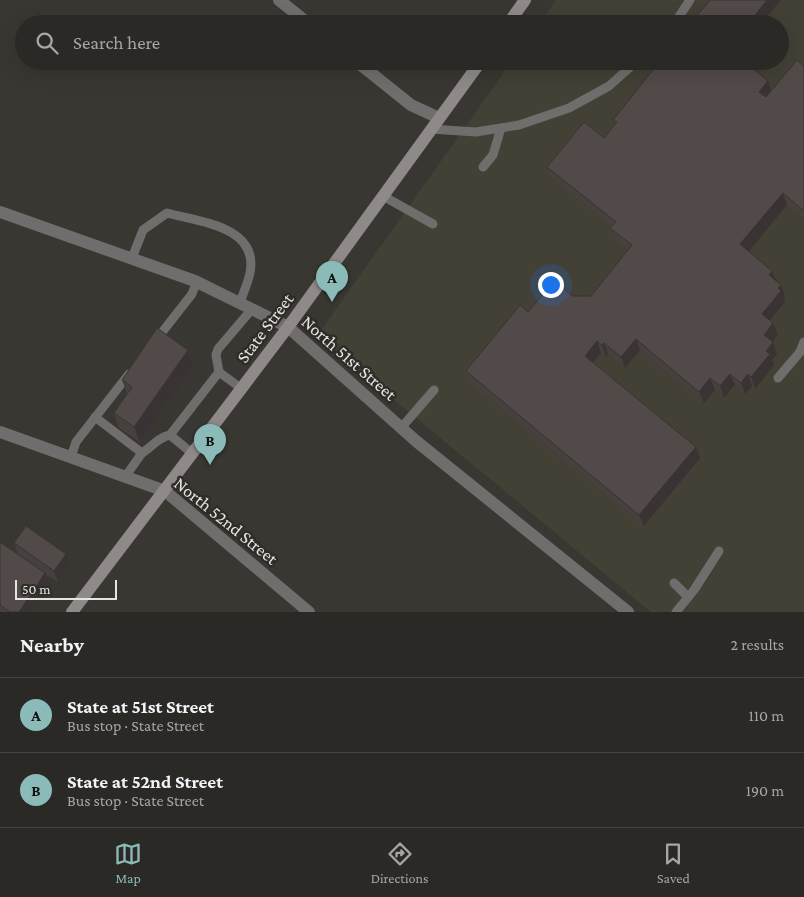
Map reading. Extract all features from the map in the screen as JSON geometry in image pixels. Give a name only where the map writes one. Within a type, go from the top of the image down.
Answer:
[{"type":"main road","points":[[514,15],[525,0]]},
{"type":"main road","name":"State Street","points":[[72,612],[242,389],[474,70]]},
{"type":"street","points":[[279,0],[298,15]]},
{"type":"street","points":[[367,70],[411,105],[439,118]]},
{"type":"street","name":"North 51st Street","points":[[0,212],[197,282],[288,327],[401,428],[628,612]]},
{"type":"street","name":"North 52nd Street","points":[[0,432],[165,491],[309,612]]},
{"type":"lane","points":[[680,15],[690,0]]},
{"type":"lane","points":[[432,129],[476,132],[519,125],[569,108],[609,86],[627,70]]},
{"type":"lane","points":[[483,167],[493,155],[501,128]]},
{"type":"lane","points":[[383,196],[433,224]]},
{"type":"lane","points":[[132,258],[143,230],[166,213],[226,229],[242,238],[250,253],[250,273],[240,303]]},
{"type":"lane","points":[[149,348],[192,294],[197,282]]},
{"type":"lane","points":[[242,389],[219,372],[216,355],[218,350],[252,309]]},
{"type":"lane","points":[[778,378],[800,352],[804,342]]},
{"type":"lane","points":[[71,458],[76,442],[137,364]]},
{"type":"lane","points":[[126,477],[142,454],[161,437],[170,435],[219,372]]},
{"type":"lane","points":[[401,428],[434,390]]},
{"type":"lane","points":[[95,417],[142,454]]},
{"type":"lane","points":[[170,435],[193,454]]},
{"type":"lane","points":[[676,612],[719,551]]},
{"type":"lane","points":[[674,583],[688,597]]},
{"type":"shaded area","points":[[556,0],[804,0],[804,612],[651,612],[317,336],[506,70],[789,70],[789,15],[545,15]]},
{"type":"building","points":[[710,0],[767,0],[755,15],[698,15]]},
{"type":"building","points":[[797,60],[804,66],[804,211],[783,193],[740,244],[772,271],[769,275],[781,285],[778,288],[781,291],[762,314],[773,323],[764,335],[773,342],[766,351],[770,354],[751,377],[748,374],[741,383],[730,374],[720,386],[710,378],[699,392],[636,339],[621,357],[604,343],[602,345],[597,341],[585,356],[696,447],[639,515],[466,371],[520,305],[528,312],[554,281],[572,296],[591,296],[632,245],[610,228],[616,222],[547,167],[584,122],[604,138],[617,122],[613,120],[653,70],[755,70],[768,81],[759,92],[766,97]]},
{"type":"building","points":[[157,328],[188,350],[134,427],[114,413],[132,387],[122,380]]},
{"type":"building","points":[[26,526],[66,554],[54,571],[14,543]]},
{"type":"building","points":[[0,542],[45,573],[19,612],[10,612],[0,605]]},
{"type":"place","name":"State at 51st Street","points":[[332,302]]},
{"type":"place","name":"State at 52nd Street","points":[[210,465]]}]
